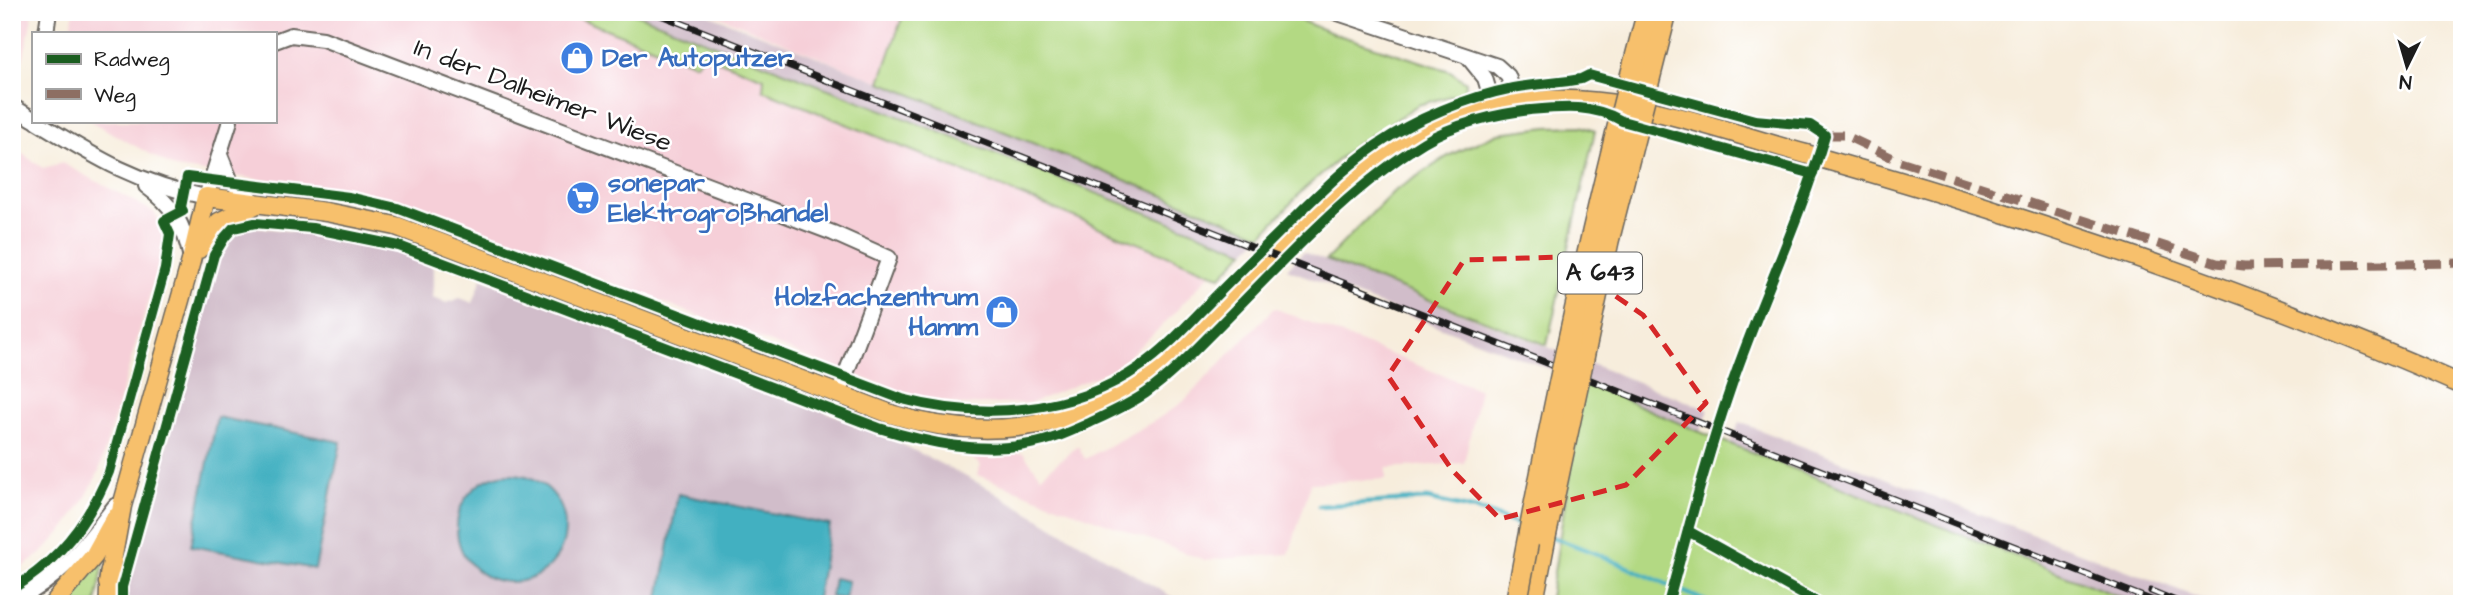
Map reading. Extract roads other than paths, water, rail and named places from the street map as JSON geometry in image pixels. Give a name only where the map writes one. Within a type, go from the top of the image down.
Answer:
[{"type":"highway","name":"A 643","points":[[1516,604],[1540,472],[1583,271],[1648,12]]},
{"type":"highway","name":"A 643","points":[[1532,604],[1574,389],[1601,268],[1666,12]]},
{"type":"highway","points":[[110,604],[111,572]]},
{"type":"main road","points":[[104,604],[124,498],[191,261],[206,197],[353,216],[396,226],[912,421],[955,429],[999,430],[1042,424],[1084,411],[1149,375],[1188,341],[1330,198],[1378,158],[1443,123],[1494,108],[1517,103],[1585,101],[1632,107],[1945,194],[2106,245],[2209,281],[2364,342],[2462,385]]},
{"type":"main road","points":[[191,261],[215,226],[256,204]]},
{"type":"main road","points":[[53,604],[94,556],[124,498]]},
{"type":"street","points":[[46,32],[49,12]]},
{"type":"street","points":[[1335,12],[1488,62],[1503,71],[1511,82],[1517,103]]},
{"type":"street","name":"In der Dalheimer Wiese","points":[[276,41],[291,35],[323,39],[832,233],[889,258],[838,395]]},
{"type":"street","points":[[1468,57],[1485,78],[1494,108]]},
{"type":"street","points":[[12,106],[32,116]]},
{"type":"street","points":[[41,122],[133,177],[170,205],[186,236],[191,261]]},
{"type":"street","points":[[133,177],[175,191],[206,197],[230,122]]},
{"type":"street","points":[[220,155],[231,181],[256,204]]},
{"type":"street","points":[[12,603],[44,583],[79,554],[124,498]]},
{"type":"water","points":[[217,417],[341,442],[315,569],[191,546]]},
{"type":"water","points":[[511,474],[532,478],[549,490],[561,507],[565,528],[561,549],[549,566],[532,578],[511,582],[490,578],[473,566],[461,549],[457,528],[461,507],[473,490],[490,478]]},
{"type":"water","points":[[678,494],[830,525],[816,604],[658,604]]},
{"type":"water","points":[[834,578],[848,581],[845,599],[831,597]]},
{"type":"waterway","points":[[1319,506],[1427,499],[1485,512],[1524,527]]},
{"type":"waterway","points":[[1552,537],[1712,604]]},
{"type":"railway","points":[[653,12],[2161,604]]},
{"type":"railway","points":[[2151,591],[2183,604]]},
{"type":"place","name":"Der Autoputzer","points":[[577,58]]},
{"type":"place","name":"sonepar Elektrogroßhandel","points":[[583,198]]},
{"type":"place","name":"Holzfachzentrum Hamm","points":[[1002,312]]}]
